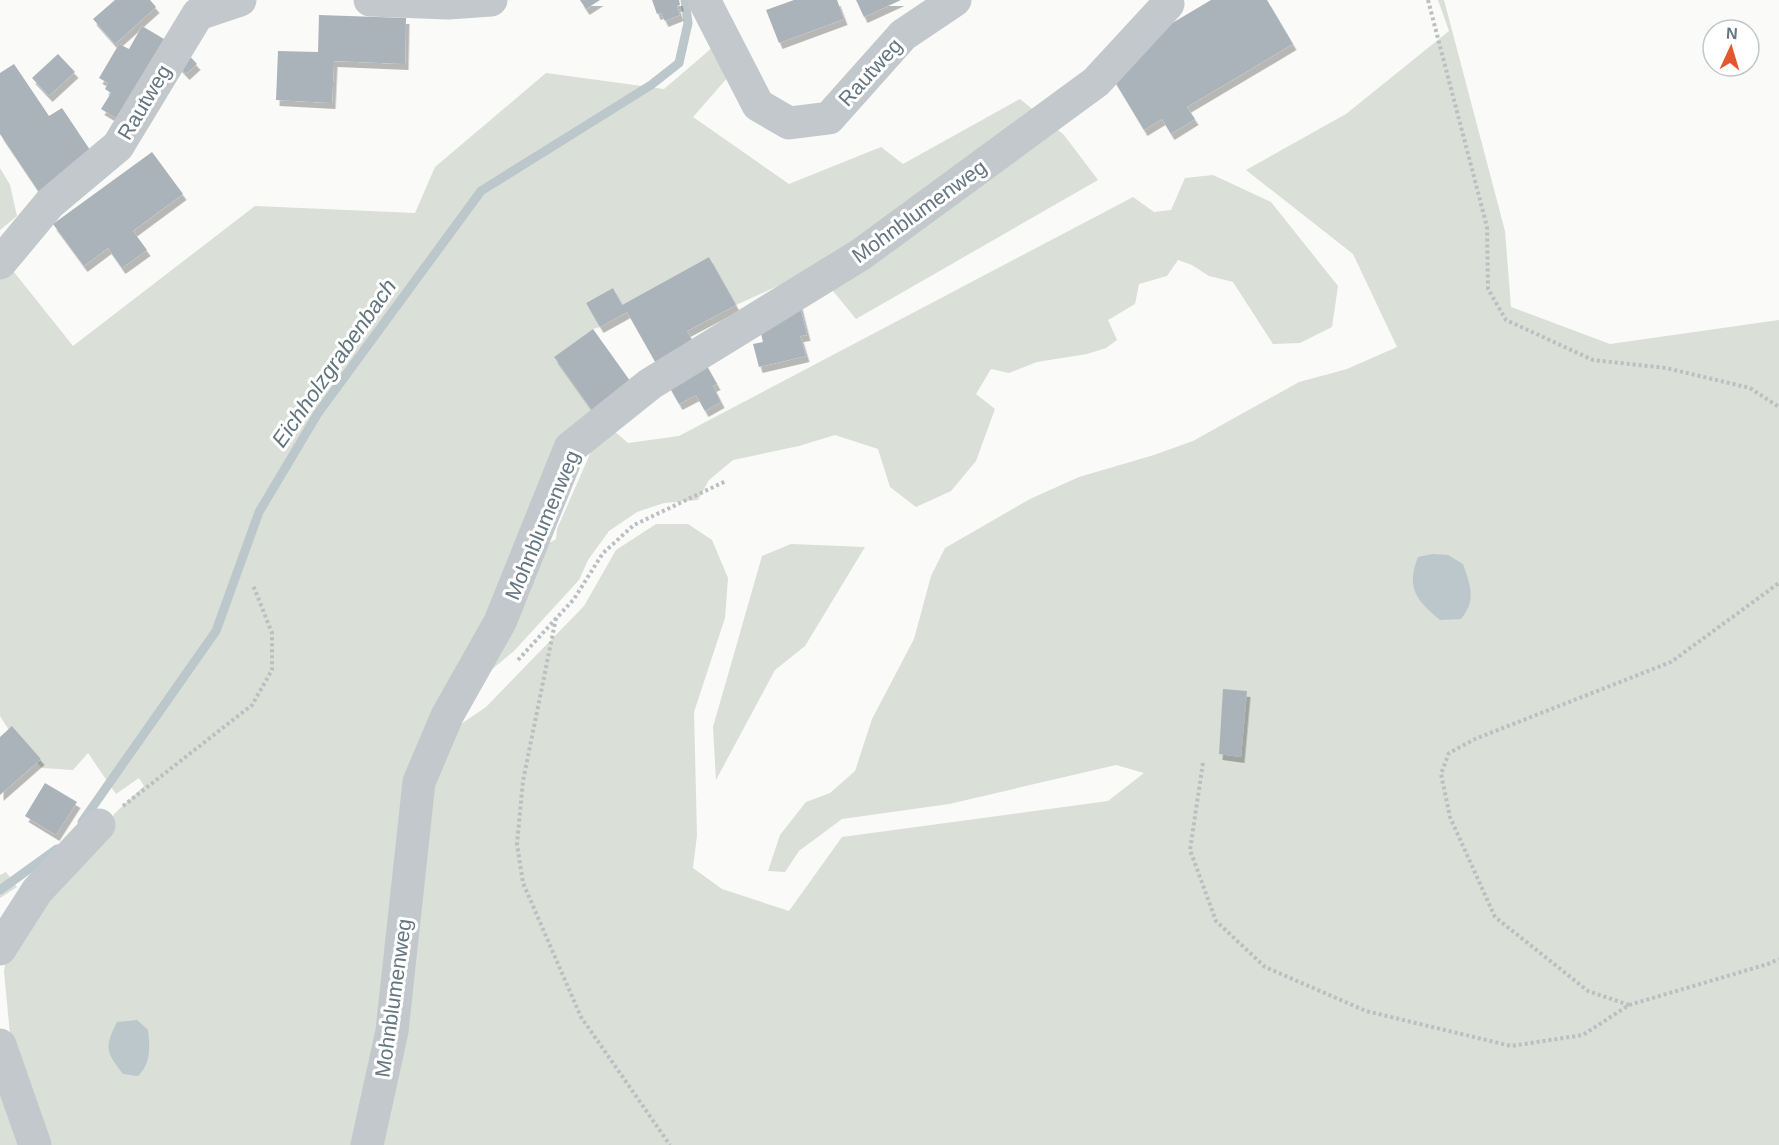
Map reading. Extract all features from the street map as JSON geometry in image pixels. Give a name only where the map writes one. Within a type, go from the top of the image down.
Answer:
[{"type":"street","name":"Rautweg","points":[[0,263],[50,203],[118,146],[198,14],[240,0]]},
{"type":"street","points":[[370,0],[448,3],[491,0]]},
{"type":"street","name":"Rautweg","points":[[704,0],[758,105],[789,123],[829,118],[903,34],[955,0]]},
{"type":"street","name":"Mohnblumenweg","points":[[367,1145],[392,1031],[419,782],[447,716],[500,622],[570,448],[650,384],[860,255],[1096,82],[1168,4],[1166,0]]},
{"type":"street","points":[[0,949],[37,891],[99,825]]},
{"type":"street","points":[[0,1045],[35,1145]]},
{"type":"path","points":[[1428,0],[1487,227],[1488,289],[1506,320],[1593,360],[1666,368],[1750,388],[1779,407]]},
{"type":"path","points":[[517,660],[574,599],[603,553],[634,525],[726,481]]},
{"type":"path","points":[[1629,1005],[1588,991],[1495,917],[1450,816],[1441,774],[1449,753],[1475,739],[1671,662],[1779,583]]},
{"type":"path","points":[[99,825],[252,705],[272,670],[272,633],[253,585]]},
{"type":"path","points":[[556,618],[523,781],[517,844],[523,883],[581,1017],[670,1145]]},
{"type":"path","points":[[1203,763],[1190,850],[1216,921],[1265,967],[1366,1011],[1512,1046],[1583,1035],[1629,1005],[1779,959]]},
{"type":"shaded area","points":[[1438,0],[1444,0],[1505,231],[1511,307],[1610,344],[1779,320],[1779,1145],[376,1145],[436,741],[486,707],[584,606],[616,550],[656,524],[688,524],[712,540],[728,578],[725,618],[694,712],[697,835],[693,868],[722,889],[789,911],[842,837],[1108,801],[1144,773],[1116,765],[949,804],[842,819],[799,851],[785,872],[768,871],[780,835],[806,802],[830,793],[855,771],[872,719],[914,639],[931,576],[945,548],[1030,499],[1079,477],[1193,441],[1299,382],[1347,369],[1397,347],[1353,254],[1246,170],[1346,114],[1449,31]]},
{"type":"shaded area","points":[[713,47],[728,77],[693,117],[789,184],[881,147],[903,164],[1020,99],[1064,135],[1098,180],[856,319],[815,269],[736,305],[709,257],[622,305],[613,288],[586,303],[600,327],[593,329],[554,357],[594,413],[450,691],[361,1145],[41,1145],[10,1035],[4,971],[8,944],[104,839],[114,814],[144,786],[139,778],[116,794],[88,753],[73,770],[42,768],[37,763],[41,759],[13,727],[9,730],[0,716],[0,279],[10,267],[73,346],[255,206],[415,213],[435,167],[546,73],[664,89]]},
{"type":"shaded area","points":[[0,168],[10,185],[17,216],[0,230]]},
{"type":"shaded area","points":[[1213,175],[1271,202],[1338,286],[1332,327],[1300,343],[1273,344],[1233,282],[1209,276],[1192,265],[1178,260],[1167,276],[1139,284],[1135,304],[1108,320],[1117,340],[1106,348],[1087,354],[1037,362],[1009,373],[991,369],[976,394],[995,409],[976,461],[951,491],[916,507],[890,487],[878,449],[835,435],[799,446],[733,460],[709,480],[698,500],[664,503],[637,512],[609,531],[588,560],[579,580],[514,651],[477,682],[543,547],[556,539],[557,529],[604,422],[628,443],[679,436],[1133,197],[1154,212],[1171,210],[1185,178]]},
{"type":"shaded area","points":[[791,544],[865,547],[805,646],[775,670],[716,780],[713,727],[762,556]]},
{"type":"shaded area","points":[[1433,554],[1448,555],[1463,564],[1470,586],[1471,599],[1461,619],[1440,620],[1425,606],[1416,593],[1413,577],[1418,557]]},
{"type":"shaded area","points":[[6,872],[17,887],[0,898],[0,875]]},
{"type":"shaded area","points":[[137,1020],[148,1030],[149,1043],[149,1055],[138,1076],[123,1074],[109,1050],[110,1038],[117,1022]]},
{"type":"shaded area","points":[[0,1069],[21,1145],[0,1145]]},
{"type":"building","points":[[115,0],[150,0],[156,7],[115,44],[93,19]]},
{"type":"building","points":[[580,0],[600,0],[586,9]]},
{"type":"building","points":[[652,0],[679,0],[680,5],[677,6],[680,15],[665,21],[661,13],[657,14]]},
{"type":"building","points":[[794,0],[837,0],[844,19],[779,43],[766,10]]},
{"type":"building","points":[[856,0],[901,0],[864,17]]},
{"type":"building","points":[[1211,0],[1267,0],[1293,44],[1187,107],[1195,119],[1171,134],[1162,119],[1144,130],[1109,72],[1137,44]]},
{"type":"building","points":[[319,15],[406,18],[405,64],[334,61],[332,103],[276,100],[278,51],[318,52]]},
{"type":"building","points":[[142,26],[169,42],[121,121],[101,109],[111,93],[105,89],[108,83],[99,78],[119,44],[129,49]]},
{"type":"building","points":[[185,51],[197,64],[186,74],[174,61]]},
{"type":"building","points":[[58,54],[75,72],[49,96],[32,78]]},
{"type":"building","points":[[14,64],[49,116],[62,108],[94,156],[39,192],[0,134],[0,73]]},
{"type":"building","points":[[152,152],[183,194],[133,231],[147,250],[122,268],[108,248],[84,266],[53,224]]},
{"type":"building","points":[[709,257],[736,305],[687,331],[717,384],[713,386],[721,402],[705,411],[696,395],[679,404],[627,312],[600,327],[586,303],[613,288],[622,305]]},
{"type":"building","points":[[799,303],[807,335],[800,336],[806,356],[759,367],[753,344],[763,342],[758,321]]},
{"type":"building","points":[[593,329],[633,385],[594,413],[554,357]]},
{"type":"building","points":[[1223,689],[1247,691],[1241,757],[1219,754]]},
{"type":"building","points":[[12,726],[41,759],[0,795],[0,737]]},
{"type":"building","points":[[45,783],[77,802],[56,835],[25,816]]},
{"type":"waterway","name":"Eichholzgrabenbach","points":[[82,822],[216,631],[259,512],[318,413],[481,191],[651,85],[679,63],[688,23],[685,0]]},
{"type":"waterway","name":"Eichholzgrabenbach","points":[[0,890],[57,849]]}]
